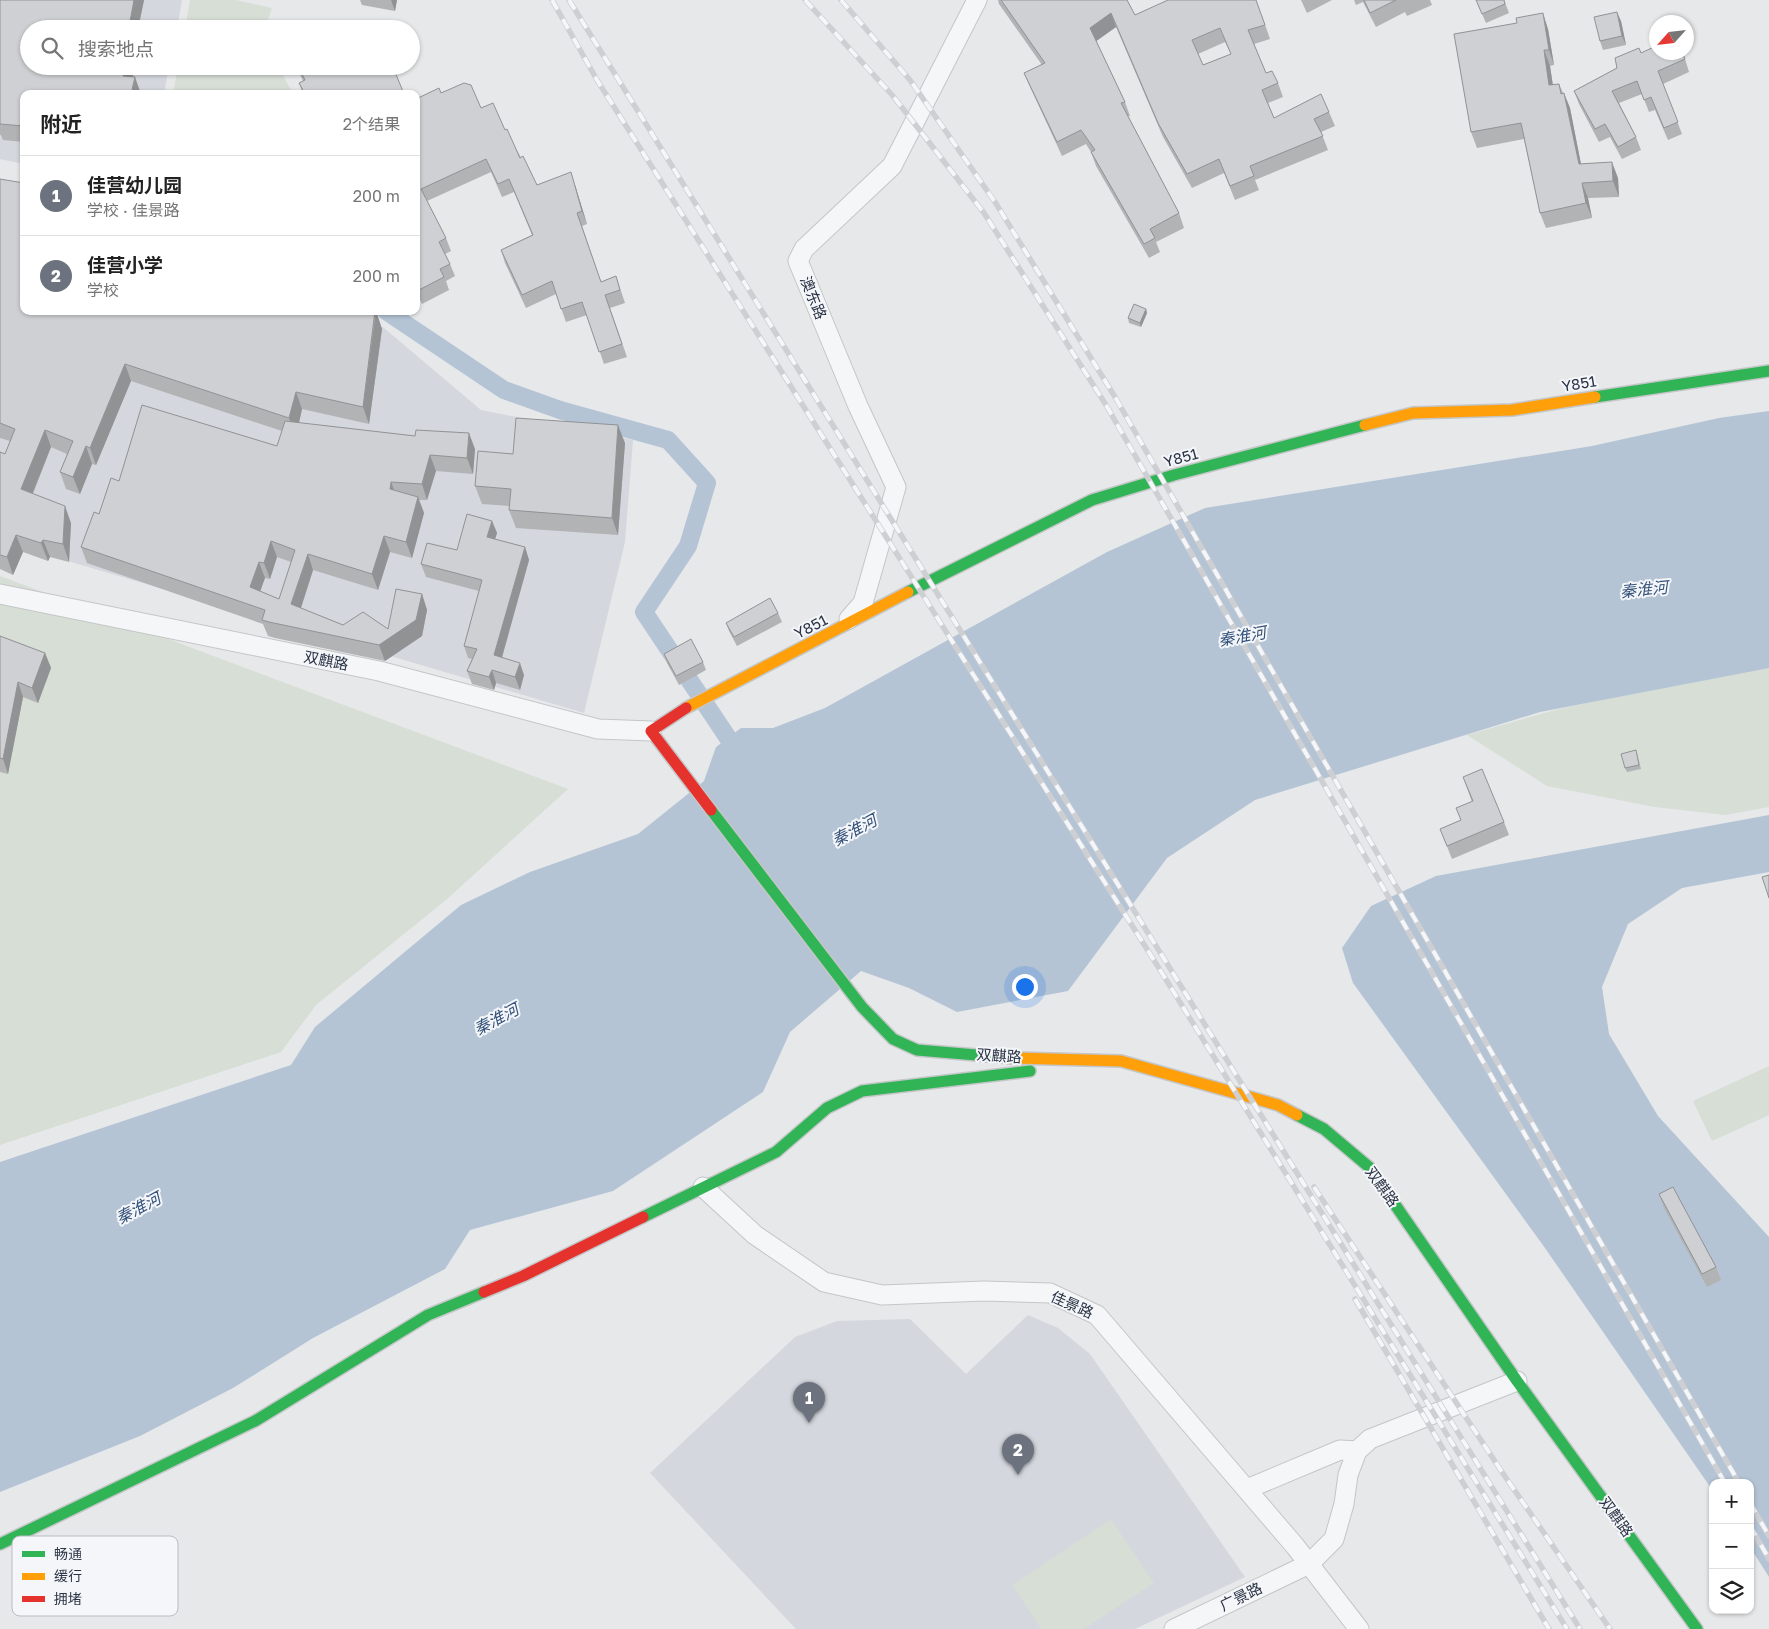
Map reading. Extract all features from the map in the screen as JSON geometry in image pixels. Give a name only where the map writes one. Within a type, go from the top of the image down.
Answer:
[{"type":"street","name":"澳东路","points":[[842,627],[863,603],[896,487],[858,406],[798,261],[804,249],[892,166],[977,0]]},
{"type":"street","name":"Y851","points":[[651,731],[691,705],[974,558],[1092,500],[1174,475],[1414,413],[1512,410],[1769,371]]},
{"type":"street","name":"双麒路","points":[[0,594],[379,671],[598,729],[651,731],[862,1007],[893,1039],[917,1050],[1009,1058],[1121,1061],[1278,1105],[1324,1129],[1369,1167],[1517,1382],[1697,1629]]},
{"type":"street","points":[[17,1536],[255,1421],[428,1314],[523,1276],[776,1152],[827,1108],[862,1091],[1121,1061]]},
{"type":"street","name":"佳景路","points":[[703,1188],[755,1235],[824,1282],[882,1295],[984,1290],[1050,1293],[1097,1315],[1247,1489],[1309,1564],[1359,1629]]},
{"type":"street","points":[[1247,1489],[1340,1450],[1357,1451],[1370,1439],[1517,1382]]},
{"type":"street","name":"广景路","points":[[1174,1629],[1309,1564],[1334,1539],[1344,1504],[1348,1475],[1357,1451]]},
{"type":"street","points":[[0,1544],[12,1538]]},
{"type":"shaded area","points":[[0,0],[182,0],[179,20],[20,20],[20,75],[167,75],[165,90],[20,90],[20,163],[0,159]]},
{"type":"shaded area","points":[[190,0],[236,0],[272,8],[268,20],[187,20]]},
{"type":"shaded area","points":[[176,75],[283,75],[291,90],[174,90]]},
{"type":"shaded area","points":[[0,196],[20,292],[20,315],[356,315],[384,328],[481,410],[633,440],[625,542],[584,713],[0,541]]},
{"type":"shaded area","points":[[0,576],[568,789],[446,900],[316,1005],[281,1052],[0,1145]]},
{"type":"shaded area","points":[[1769,662],[1769,807],[1725,815],[1655,807],[1547,786],[1467,735],[1555,710]]},
{"type":"shaded area","points":[[1769,1066],[1769,1115],[1712,1141],[1693,1101]]},
{"type":"shaded area","points":[[1028,1315],[1058,1328],[1090,1354],[1245,1577],[1135,1629],[796,1629],[650,1473],[795,1337],[837,1321],[910,1319],[966,1374]]},
{"type":"shaded area","points":[[1111,1519],[1154,1583],[1084,1629],[1041,1629],[1012,1585]]},
{"type":"water","name":"秦淮河","points":[[1769,411],[1769,668],[1540,712],[1255,800],[1167,858],[1068,991],[957,1012],[909,988],[861,971],[790,1032],[763,1092],[613,1191],[470,1230],[445,1269],[313,1338],[233,1388],[140,1436],[0,1492],[0,1162],[291,1065],[315,1027],[461,905],[530,872],[638,834],[704,781],[716,747],[741,728],[773,728],[825,708],[1107,552],[1205,508],[1592,446],[1719,418]]},
{"type":"water","points":[[1769,815],[1769,872],[1682,888],[1628,924],[1602,987],[1609,1034],[1658,1116],[1769,1237],[1769,1577],[1754,1553],[1754,1479],[1709,1479],[1709,1485],[1545,1248],[1353,983],[1342,948],[1371,906],[1436,876]]},
{"type":"building","points":[[0,0],[134,0],[130,20],[20,20],[20,75],[123,75],[135,77],[132,90],[20,90],[20,126],[0,124]]},
{"type":"building","points":[[1001,0],[1127,0],[1135,15],[1168,0],[1256,0],[1265,25],[1248,30],[1266,73],[1272,71],[1278,83],[1262,90],[1274,118],[1321,94],[1329,112],[1314,119],[1323,136],[1250,166],[1254,176],[1230,186],[1219,159],[1187,174],[1158,123],[1111,13],[1090,28],[1125,102],[1121,103],[1179,213],[1150,229],[1155,238],[1144,244],[1091,152],[1095,150],[1081,130],[1057,142],[1024,73],[1045,63]],"holes":[[[1220,28],[1231,54],[1203,65],[1192,40]]]},
{"type":"building","points":[[1364,0],[1396,0],[1370,13]]},
{"type":"building","points":[[1476,0],[1504,0],[1505,4],[1482,14]]},
{"type":"building","points":[[1617,12],[1622,36],[1600,41],[1594,17]]},
{"type":"building","points":[[1543,13],[1549,50],[1544,50],[1549,85],[1559,84],[1561,94],[1564,93],[1579,164],[1612,162],[1613,181],[1582,183],[1586,203],[1540,213],[1521,123],[1471,132],[1454,34],[1517,23],[1516,18]]},
{"type":"building","points":[[1639,48],[1641,53],[1649,49],[1649,60],[1683,60],[1658,71],[1678,122],[1664,128],[1651,97],[1644,100],[1637,81],[1612,91],[1636,137],[1618,147],[1605,124],[1595,129],[1574,91],[1617,68],[1615,58]]},
{"type":"building","points":[[302,75],[396,75],[402,90],[303,90],[299,83],[305,80]]},
{"type":"building","points":[[464,83],[471,85],[481,108],[493,103],[520,158],[523,156],[537,185],[571,172],[582,211],[577,213],[601,282],[616,276],[620,290],[605,295],[622,344],[599,352],[582,302],[561,309],[552,281],[522,295],[501,250],[533,235],[509,179],[498,184],[486,159],[421,189],[446,238],[439,242],[450,264],[440,269],[444,277],[420,289],[420,97],[439,88],[441,93]]},
{"type":"building","points":[[0,179],[20,182],[20,315],[374,315],[363,407],[296,392],[289,418],[125,364],[90,448],[86,446],[73,477],[60,472],[73,441],[45,430],[21,489],[65,506],[63,544],[43,540],[41,543],[16,535],[7,557],[0,555],[0,452],[5,454],[15,429],[0,423]]},
{"type":"building","points":[[1134,304],[1146,309],[1140,323],[1128,318]]},
{"type":"building","points":[[142,405],[277,446],[285,421],[415,436],[416,430],[469,433],[467,458],[430,455],[422,484],[391,482],[390,489],[418,497],[406,542],[384,536],[372,574],[308,554],[291,604],[343,625],[363,612],[388,629],[396,589],[422,594],[416,620],[379,645],[262,620],[265,610],[81,547],[94,512],[99,514],[111,478],[119,481]],"holes":[[[271,541],[295,550],[279,599],[250,587],[259,562],[264,563]]]},
{"type":"building","points":[[516,418],[618,425],[612,518],[509,510],[511,489],[475,486],[478,451],[513,454]]},
{"type":"building","points":[[467,514],[492,521],[487,537],[525,547],[494,655],[520,663],[515,677],[492,670],[489,677],[467,671],[477,649],[464,646],[482,580],[421,564],[427,543],[457,550]]},
{"type":"building","points":[[770,598],[778,613],[734,637],[726,623]]},
{"type":"building","points":[[0,636],[45,653],[32,688],[18,682],[3,759],[0,758]]},
{"type":"building","points":[[691,639],[703,662],[676,676],[664,654]]},
{"type":"building","points":[[1636,750],[1639,765],[1625,768],[1621,754]]},
{"type":"building","points":[[1482,769],[1504,822],[1447,846],[1440,829],[1461,820],[1456,808],[1473,801],[1463,777]]},
{"type":"building","points":[[1769,875],[1769,898],[1762,877]]},
{"type":"building","points":[[1673,1187],[1716,1267],[1702,1274],[1659,1194]]},
{"type":"waterway","points":[[392,315],[504,390],[560,410],[668,440],[707,483],[688,546],[644,612],[728,738]]},
{"type":"railway","points":[[552,0],[597,80],[1157,965],[1567,1629]]},
{"type":"railway","points":[[569,0],[1580,1629]]},
{"type":"railway","points":[[805,0],[893,96],[984,213],[1106,405],[1723,1479]]},
{"type":"railway","points":[[841,0],[910,80],[995,202],[1115,397],[1737,1479]]},
{"type":"railway","points":[[1314,1187],[1502,1472],[1610,1629]]},
{"type":"railway","points":[[1355,1299],[1549,1629]]},
{"type":"railway","points":[[1754,1510],[1769,1536]]},
{"type":"railway","points":[[1754,1533],[1769,1559]]},
{"type":"traffic: fast","points":[[1595,397],[1769,371]]},
{"type":"traffic: fast","points":[[908,592],[1092,500],[1174,475],[1365,425]]},
{"type":"traffic: fast","points":[[711,810],[862,1007],[893,1039],[917,1050],[1012,1058]]},
{"type":"traffic: fast","points":[[643,1217],[776,1152],[827,1108],[862,1091],[1030,1071]]},
{"type":"traffic: fast","points":[[1297,1115],[1324,1129],[1369,1167],[1517,1381],[1697,1629]]},
{"type":"traffic: fast","points":[[17,1536],[255,1421],[428,1315],[484,1292]]},
{"type":"traffic: fast","points":[[0,1544],[12,1538]]},
{"type":"traffic: slow","points":[[1365,425],[1413,413],[1512,410],[1595,397]]},
{"type":"traffic: slow","points":[[686,708],[908,592]]},
{"type":"traffic: slow","points":[[1012,1058],[1121,1061],[1278,1105],[1297,1115]]},
{"type":"traffic: jam","points":[[686,708],[651,731],[711,810]]},
{"type":"traffic: jam","points":[[484,1292],[523,1276],[643,1217]]},
{"type":"place","name":"佳营幼儿园","points":[[809,1423]]},
{"type":"place","name":"佳营小学","points":[[1018,1475]]}]
